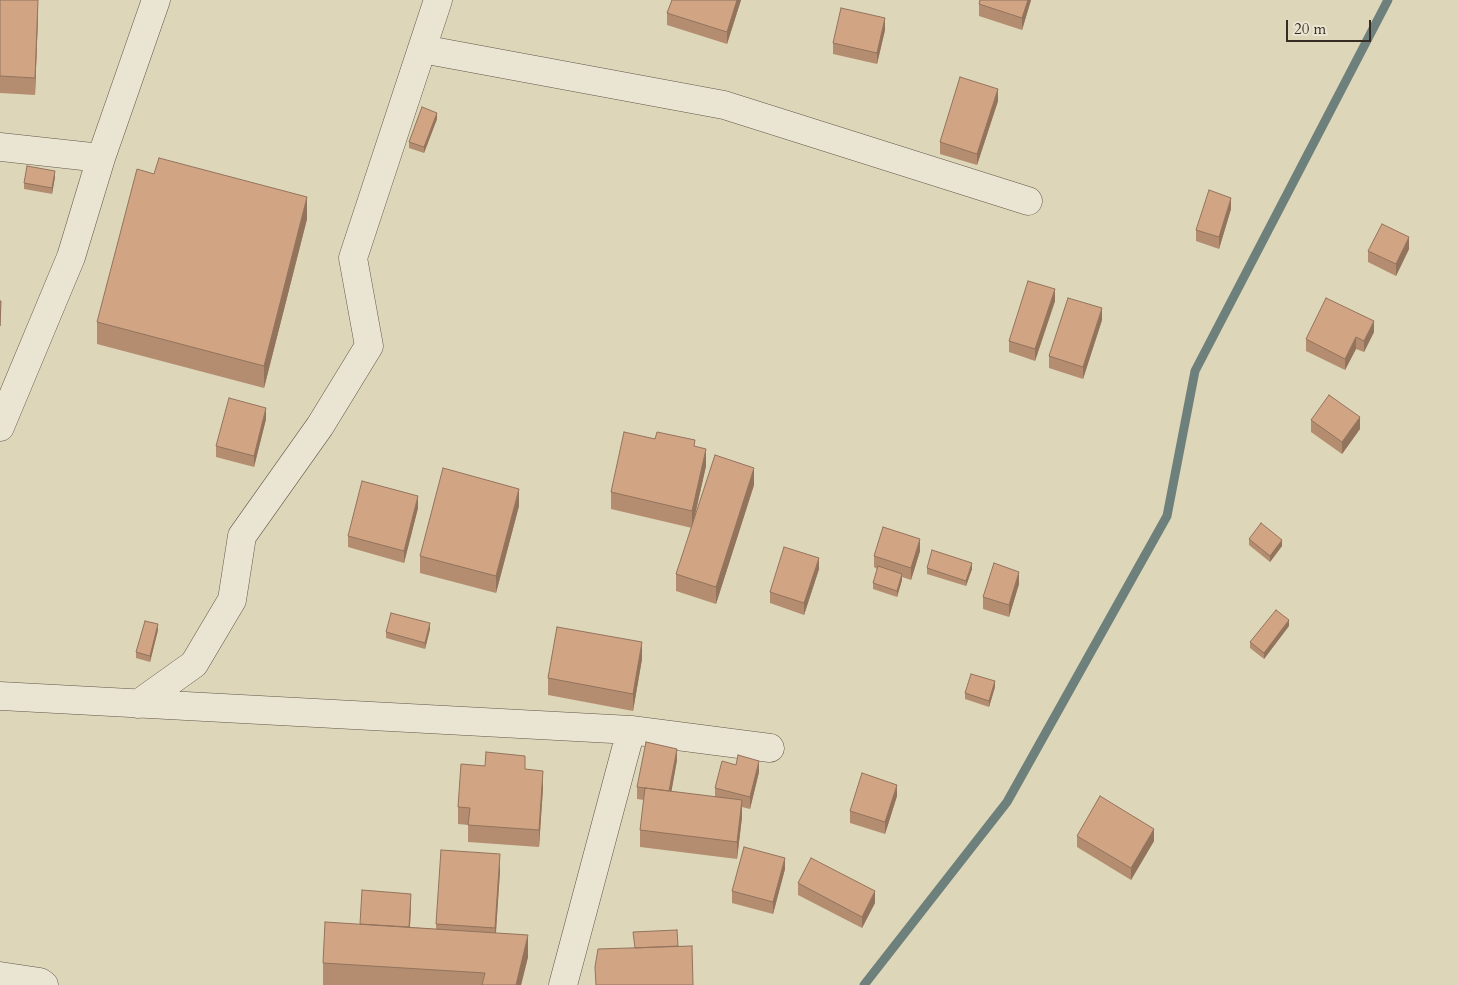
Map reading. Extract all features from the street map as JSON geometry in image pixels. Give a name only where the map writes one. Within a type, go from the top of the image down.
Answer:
[{"type":"street","points":[[0,425],[70,257],[101,158],[156,0]]},
{"type":"street","points":[[138,704],[194,664],[232,600],[242,536],[320,426],[369,346],[353,258],[438,0]]},
{"type":"street","points":[[422,49],[724,105],[1028,201]]},
{"type":"street","points":[[0,147],[101,158]]},
{"type":"street","points":[[0,696],[631,730],[770,748]]},
{"type":"street","points":[[563,985],[631,730]]},
{"type":"street","points":[[0,976],[40,982],[44,985]]},
{"type":"building","points":[[0,0],[38,0],[35,78],[0,76]]},
{"type":"building","points":[[672,0],[737,0],[727,32],[667,13]]},
{"type":"building","points":[[980,0],[1028,0],[1022,18],[979,4]]},
{"type":"building","points":[[841,8],[885,18],[877,53],[833,43]]},
{"type":"building","points":[[960,77],[998,89],[977,154],[940,142]]},
{"type":"building","points":[[422,107],[437,113],[424,147],[409,142]]},
{"type":"building","points":[[159,158],[307,197],[264,366],[97,322],[137,169],[154,174]]},
{"type":"building","points":[[27,166],[55,171],[52,188],[24,183]]},
{"type":"building","points":[[1209,190],[1231,198],[1219,237],[1196,230]]},
{"type":"building","points":[[1382,224],[1409,237],[1396,264],[1368,251]]},
{"type":"building","points":[[1028,281],[1055,289],[1035,349],[1009,341]]},
{"type":"building","points":[[1068,298],[1102,308],[1083,367],[1049,356]]},
{"type":"building","points":[[1326,298],[1374,321],[1364,341],[1356,337],[1345,359],[1306,339]]},
{"type":"building","points":[[1329,395],[1360,417],[1342,442],[1311,420]]},
{"type":"building","points":[[229,398],[266,408],[254,456],[216,446]]},
{"type":"building","points":[[624,432],[655,439],[657,432],[695,440],[694,446],[706,449],[692,511],[611,492]]},
{"type":"building","points":[[715,455],[754,468],[716,587],[676,574]]},
{"type":"building","points":[[443,468],[519,489],[496,576],[420,556]]},
{"type":"building","points":[[362,481],[418,496],[404,551],[348,536]]},
{"type":"building","points":[[1261,523],[1282,540],[1270,556],[1249,539]]},
{"type":"building","points":[[883,527],[920,539],[911,568],[874,556]]},
{"type":"building","points":[[784,547],[819,558],[804,603],[770,592]]},
{"type":"building","points":[[932,550],[972,563],[966,581],[927,568]]},
{"type":"building","points":[[994,563],[1019,572],[1009,605],[983,597]]},
{"type":"building","points":[[878,566],[902,574],[897,591],[873,583]]},
{"type":"building","points":[[1276,610],[1289,620],[1264,653],[1250,642]]},
{"type":"building","points":[[391,613],[430,623],[425,643],[386,632]]},
{"type":"building","points":[[145,621],[158,624],[150,656],[136,652]]},
{"type":"building","points":[[557,627],[642,642],[633,694],[548,678]]},
{"type":"building","points":[[971,674],[995,681],[989,701],[965,693]]},
{"type":"building","points":[[646,742],[677,749],[669,791],[637,787]]},
{"type":"building","points":[[486,752],[525,756],[525,769],[543,771],[539,830],[468,825],[470,808],[458,807],[461,764],[485,766]]},
{"type":"building","points":[[738,755],[759,761],[750,797],[715,788],[722,761],[736,765]]},
{"type":"building","points":[[862,773],[897,785],[885,822],[850,811]]},
{"type":"building","points":[[645,788],[742,800],[737,842],[640,830]]},
{"type":"building","points":[[1100,796],[1154,829],[1131,868],[1077,836]]},
{"type":"building","points":[[744,847],[785,858],[773,902],[732,891]]},
{"type":"building","points":[[441,850],[500,854],[495,928],[436,924]]},
{"type":"building","points":[[811,858],[875,891],[862,917],[798,883]]},
{"type":"building","points":[[362,890],[411,894],[409,927],[360,924]]},
{"type":"building","points":[[325,922],[528,935],[516,985],[482,985],[485,973],[323,963]]},
{"type":"building","points":[[677,930],[678,946],[635,948],[633,932]]},
{"type":"building","points":[[692,946],[693,985],[596,985],[595,967],[598,949]]},
{"type":"waterway","points":[[864,985],[1007,802],[1167,516],[1195,371],[1388,0]]}]
